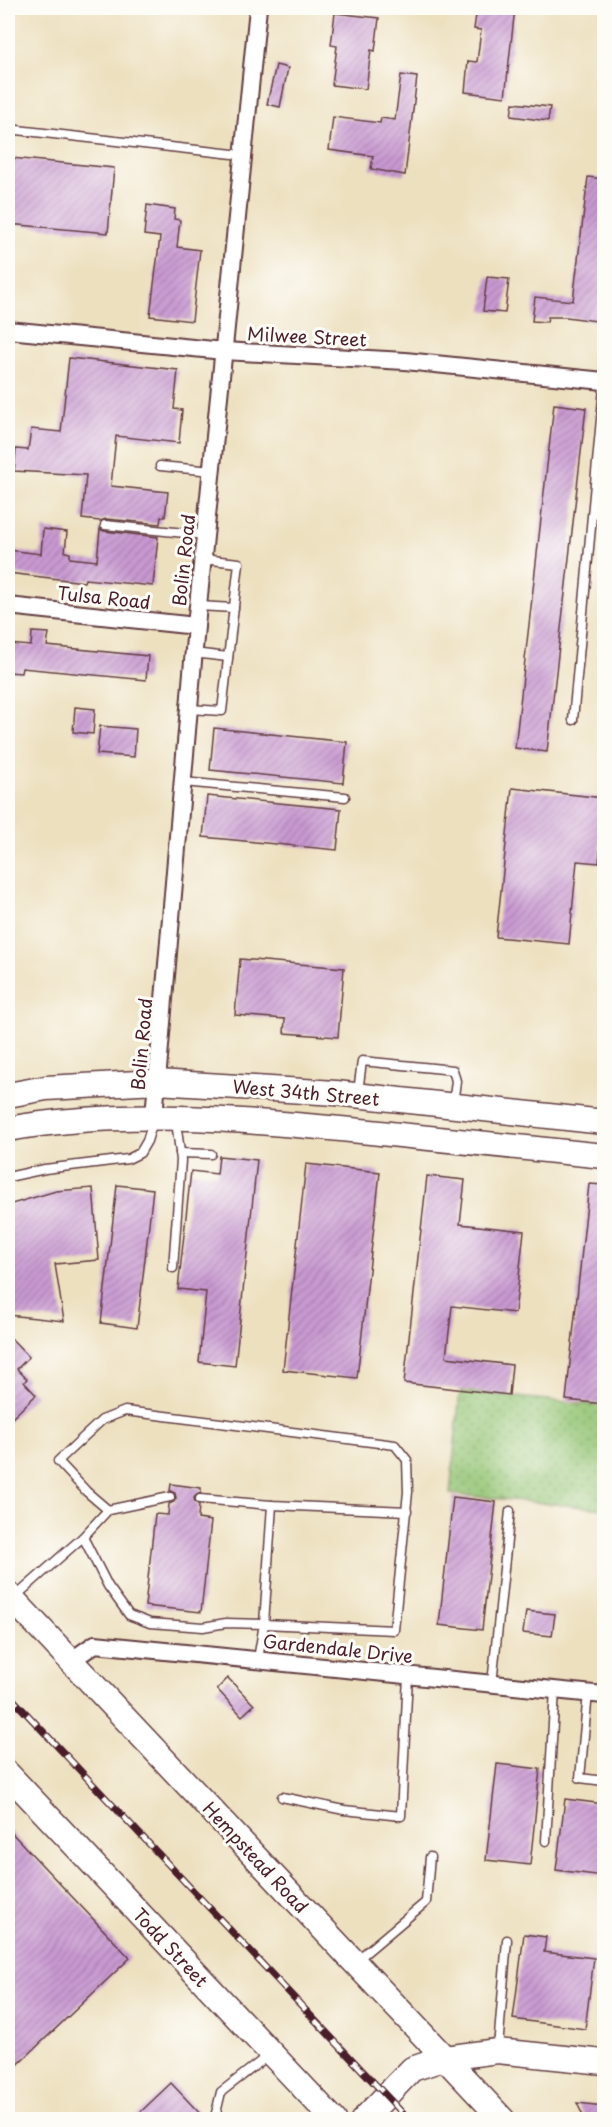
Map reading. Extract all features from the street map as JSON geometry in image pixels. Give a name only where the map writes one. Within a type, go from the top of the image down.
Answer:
[{"type":"main road","name":"West 34th Street","points":[[8,1095],[46,1088],[157,1082],[357,1096],[604,1122]]},
{"type":"main road","points":[[431,1138],[445,1105]]},
{"type":"main road","name":"West 34th Street","points":[[8,1129],[45,1123],[165,1117],[292,1124],[604,1156]]},
{"type":"main road","name":"Hempstead Road","points":[[10,1596],[503,2120]]},
{"type":"main road","name":"Todd Street","points":[[8,1774],[334,2120]]},
{"type":"main road","points":[[363,2120],[412,2069],[445,2058],[497,2051],[604,2062]]},
{"type":"street","name":"Bolin Road","points":[[165,1117],[157,1082],[202,559],[258,8]]},
{"type":"street","name":"Milwee Street","points":[[8,330],[224,351],[405,361],[604,381]]},
{"type":"street","name":"Tulsa Road","points":[[8,606],[196,626]]},
{"type":"street","name":"Gardendale Drive","points":[[72,1660],[95,1644],[596,1694]]},
{"type":"lane","points":[[8,129],[242,155]]},
{"type":"lane","points":[[573,720],[604,387]]},
{"type":"lane","points":[[159,466],[212,471]]},
{"type":"lane","points":[[105,525],[205,535]]},
{"type":"lane","points":[[189,709],[222,711],[239,563],[202,559]]},
{"type":"lane","points":[[198,606],[234,608]]},
{"type":"lane","points":[[194,653],[228,657]]},
{"type":"lane","points":[[183,782],[345,796]]},
{"type":"lane","points":[[357,1096],[363,1061],[386,1062],[453,1070],[456,1081],[445,1105]]},
{"type":"lane","points":[[165,1117],[180,1153],[172,1268]]},
{"type":"lane","points":[[8,1177],[45,1169],[128,1160],[140,1153],[165,1117]]},
{"type":"lane","points":[[180,1153],[211,1154]]},
{"type":"lane","points":[[83,1537],[108,1586],[129,1615],[150,1623],[203,1627],[226,1623],[394,1630],[407,1511],[408,1461],[395,1445],[125,1411],[102,1420],[58,1461],[87,1492],[108,1510]]},
{"type":"lane","points":[[10,1596],[83,1537],[108,1510],[170,1497]]},
{"type":"lane","points":[[200,1499],[272,1505],[407,1511]]},
{"type":"lane","points":[[258,1659],[264,1624],[272,1505]]},
{"type":"lane","points":[[492,1684],[510,1511]]},
{"type":"lane","points":[[282,1797],[344,1810],[401,1816],[408,1676]]},
{"type":"lane","points":[[546,1841],[555,1690]]},
{"type":"lane","points":[[596,1694],[580,1778],[604,1781]]},
{"type":"lane","points":[[355,1963],[426,1902],[430,1857]]},
{"type":"lane","points":[[497,2051],[507,1940]]},
{"type":"lane","points":[[222,2120],[216,2113],[221,2092],[271,2053]]},
{"type":"green space","points":[[460,1391],[604,1406],[604,1509],[450,1494]]},
{"type":"building","points":[[477,8],[515,8],[505,97],[465,92],[468,61],[477,62],[481,30],[474,29]]},
{"type":"building","points":[[335,13],[379,18],[375,51],[371,50],[366,89],[332,85],[337,46],[331,45]]},
{"type":"building","points":[[276,65],[288,68],[280,107],[267,104]]},
{"type":"building","points":[[401,75],[417,77],[405,175],[371,169],[373,156],[329,150],[333,117],[380,123],[381,118],[395,120]]},
{"type":"building","points":[[513,103],[550,107],[548,121],[511,116]]},
{"type":"building","points":[[11,158],[114,168],[108,233],[8,224]]},
{"type":"building","points":[[588,177],[604,179],[604,322],[566,317],[548,317],[547,322],[532,321],[535,297],[573,301]]},
{"type":"building","points":[[147,205],[175,209],[174,219],[180,220],[177,247],[200,250],[192,321],[150,316],[160,237],[144,235]]},
{"type":"building","points":[[487,277],[509,279],[505,313],[483,311]]},
{"type":"building","points":[[69,358],[178,370],[174,409],[182,410],[179,443],[116,436],[111,486],[168,492],[165,517],[161,517],[160,524],[82,519],[86,475],[14,471],[16,449],[28,450],[31,429],[61,432]]},
{"type":"building","points":[[554,404],[586,408],[547,752],[515,748]]},
{"type":"building","points":[[43,529],[67,532],[65,552],[70,553],[70,558],[97,561],[100,529],[158,537],[153,586],[85,579],[84,582],[8,573],[8,550],[41,554]]},
{"type":"building","points":[[32,632],[49,633],[47,646],[148,656],[146,680],[22,668],[21,673],[8,672],[9,644],[31,646]]},
{"type":"building","points":[[75,707],[95,709],[93,734],[73,732]]},
{"type":"building","points":[[100,726],[136,729],[134,757],[97,754]]},
{"type":"building","points":[[214,728],[347,742],[343,783],[210,770]]},
{"type":"building","points":[[512,788],[604,798],[599,863],[577,861],[569,944],[496,937]]},
{"type":"building","points":[[207,796],[341,809],[337,850],[203,837]]},
{"type":"building","points":[[240,959],[344,968],[338,1037],[284,1033],[285,1019],[235,1015]]},
{"type":"building","points":[[219,1156],[257,1160],[235,1366],[199,1362],[206,1292],[178,1289],[191,1171],[217,1174]]},
{"type":"building","points":[[306,1164],[380,1172],[357,1378],[283,1370]]},
{"type":"building","points":[[427,1176],[465,1180],[460,1224],[524,1231],[515,1313],[452,1306],[446,1357],[512,1365],[509,1395],[404,1383]]},
{"type":"building","points":[[589,1184],[604,1185],[604,1301],[601,1332],[604,1332],[604,1404],[566,1400]]},
{"type":"building","points":[[117,1185],[153,1189],[137,1328],[101,1323]]},
{"type":"building","points":[[93,1188],[99,1260],[55,1264],[64,1321],[8,1315],[8,1205],[56,1191]]},
{"type":"building","points":[[8,1335],[29,1357],[17,1369],[27,1379],[24,1382],[36,1395],[8,1422]]},
{"type":"building","points":[[171,1484],[201,1488],[201,1493],[194,1498],[199,1505],[198,1519],[211,1521],[201,1612],[145,1606],[155,1514],[168,1515],[169,1504],[176,1498],[175,1493],[170,1491]]},
{"type":"building","points":[[453,1497],[496,1502],[482,1630],[439,1625]]},
{"type":"building","points":[[526,1611],[555,1614],[552,1636],[523,1633]]},
{"type":"building","points":[[228,1678],[254,1705],[242,1716],[217,1689]]},
{"type":"building","points":[[497,1764],[540,1769],[530,1865],[486,1860]]},
{"type":"building","points":[[565,1799],[604,1804],[604,1876],[556,1870]]},
{"type":"building","points":[[8,1829],[130,1958],[8,2074]]},
{"type":"building","points":[[524,1934],[546,1937],[544,1952],[594,1958],[585,2029],[513,2019]]},
{"type":"building","points":[[171,2083],[206,2120],[132,2120]]},
{"type":"building","points":[[577,2103],[604,2106],[604,2120],[585,2120]]},
{"type":"railway","points":[[8,1694],[409,2120]]}]
